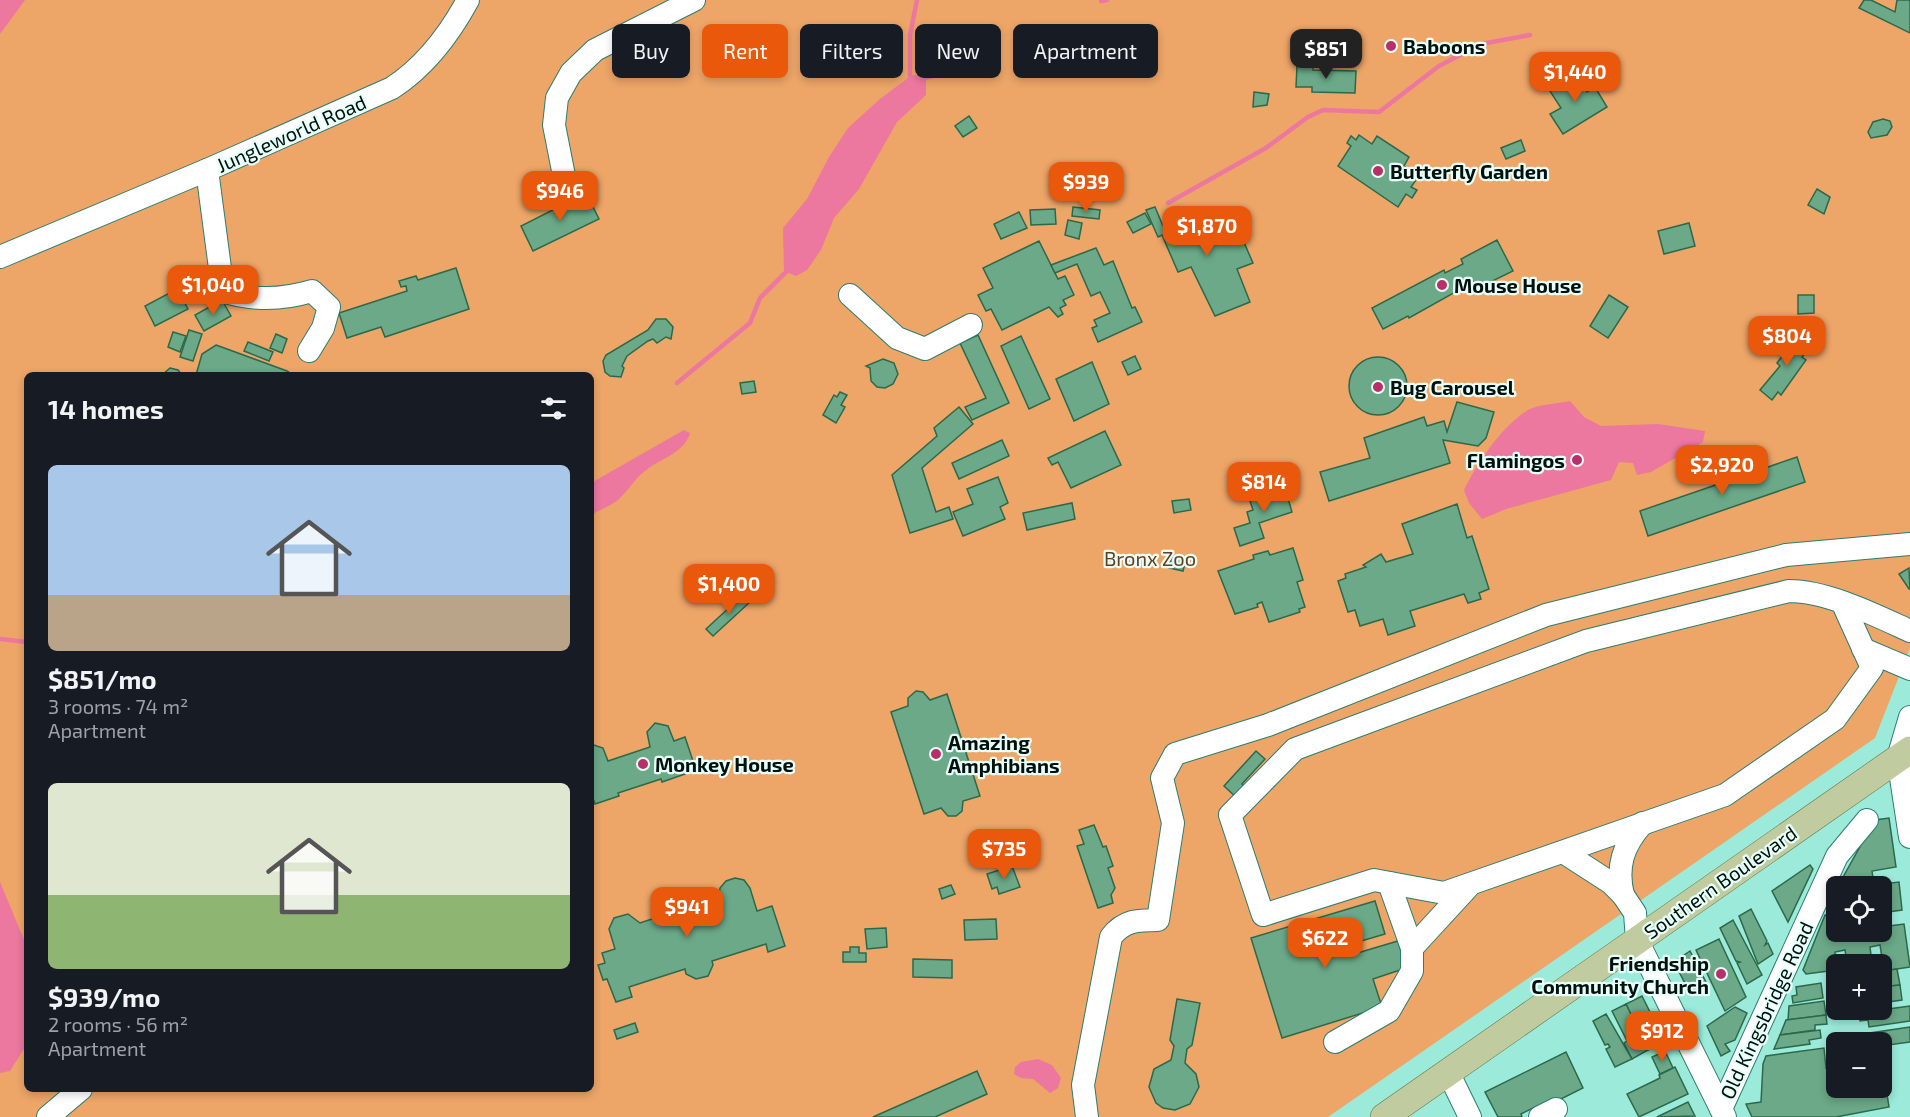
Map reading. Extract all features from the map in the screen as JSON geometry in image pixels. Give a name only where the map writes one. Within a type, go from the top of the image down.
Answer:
[{"type":"main road","name":"Southern Boulevard","points":[[1383,1117],[1904,754]]},
{"type":"street","name":"Jungleworld Road","points":[[0,257],[28,246],[34,228],[59,216],[80,222],[352,107],[407,78],[442,43],[468,0]]},
{"type":"street","points":[[566,186],[554,125],[557,98],[571,73],[595,50],[694,0]]},
{"type":"street","points":[[207,170],[223,291],[239,296],[272,298],[288,298],[312,291],[329,307],[323,328],[309,351]]},
{"type":"street","points":[[850,295],[897,338],[925,349],[971,325]]},
{"type":"street","points":[[1087,1117],[1083,1085],[1111,937],[1119,926],[1134,920],[1158,920],[1173,823],[1162,778],[1175,754],[1268,725],[1546,615],[1786,555],[1910,544]]},
{"type":"street","points":[[1868,658],[1835,719],[1725,795],[1444,893],[1374,880],[1263,915],[1230,815],[1294,748],[1586,641],[1789,591],[1802,591],[1843,604],[1910,631]]},
{"type":"street","points":[[1843,604],[1868,658]]},
{"type":"street","points":[[1868,658],[1910,669]]},
{"type":"street","points":[[1910,717],[1904,754],[1910,837]]},
{"type":"street","name":"Old Kingsbridge Road","points":[[1723,1113],[1837,856],[1867,820]]},
{"type":"street","points":[[1623,895],[1619,879],[1621,860],[1629,838],[1642,824]]},
{"type":"street","points":[[1563,852],[1611,883],[1623,895],[1635,913],[1637,940],[1723,1113]]},
{"type":"street","points":[[1335,1042],[1389,1011],[1412,971],[1412,948],[1389,883]]},
{"type":"street","points":[[1412,948],[1472,883]]},
{"type":"street","points":[[1448,1072],[1470,1117]]},
{"type":"street","points":[[48,1117],[77,1092]]},
{"type":"green space","name":"Bronx Zoo","points":[[0,0],[1910,0],[1910,648],[1875,738],[1328,1117],[0,1117]]},
{"type":"shaded area","points":[[0,0],[25,0],[0,34]]},
{"type":"shaded area","points":[[912,75],[915,75],[915,78],[926,78],[926,95],[897,122],[859,189],[834,218],[821,250],[807,270],[796,276],[784,271],[783,228],[807,199],[829,157],[848,128],[880,99]]},
{"type":"shaded area","name":"Flamingos","points":[[1570,401],[1584,417],[1601,426],[1658,424],[1705,431],[1703,442],[1651,472],[1637,475],[1633,463],[1619,462],[1611,480],[1506,509],[1482,519],[1469,503],[1464,490],[1491,446],[1508,426],[1528,410]]},
{"type":"shaded area","points":[[684,430],[690,433],[683,446],[641,474],[623,496],[594,513],[594,481]]},
{"type":"shaded area","points":[[0,882],[24,940],[24,1049],[10,1071],[0,1073]]},
{"type":"shaded area","points":[[1038,1059],[1052,1065],[1061,1078],[1058,1088],[1050,1093],[1033,1079],[1021,1078],[1014,1074],[1015,1067],[1021,1062]]},
{"type":"building","points":[[1864,0],[1871,0],[1895,12],[1897,0],[1910,0],[1910,33],[1859,8]]},
{"type":"building","points":[[1297,66],[1313,66],[1313,70],[1356,71],[1355,93],[1312,92],[1312,87],[1296,87]]},
{"type":"building","points":[[1574,72],[1587,92],[1595,87],[1607,107],[1563,134],[1550,114],[1561,108],[1548,88]]},
{"type":"building","points":[[1254,92],[1269,94],[1267,105],[1253,107]]},
{"type":"building","points":[[969,116],[977,128],[963,137],[955,126]]},
{"type":"building","points":[[1883,119],[1890,121],[1892,127],[1887,135],[1871,138],[1868,132],[1873,122]]},
{"type":"building","name":"Butterfly Garden","points":[[1359,135],[1372,144],[1377,136],[1409,157],[1404,166],[1419,176],[1411,187],[1417,190],[1412,198],[1406,194],[1398,207],[1338,166],[1351,146],[1347,143],[1351,136],[1356,140]]},
{"type":"building","points":[[1521,140],[1525,151],[1506,159],[1501,148]]},
{"type":"building","points":[[1817,189],[1830,197],[1824,214],[1808,205]]},
{"type":"building","points":[[586,193],[599,219],[533,251],[521,226]]},
{"type":"building","points":[[1073,207],[1100,210],[1099,219],[1072,216]]},
{"type":"building","points":[[1155,207],[1163,226],[1208,207],[1223,238],[1239,231],[1253,263],[1237,269],[1250,302],[1215,316],[1191,267],[1178,272],[1162,235],[1158,237],[1146,210]]},
{"type":"building","points":[[1055,209],[1056,224],[1031,225],[1030,210]]},
{"type":"building","points":[[1019,212],[1027,228],[1001,239],[994,224]]},
{"type":"building","points":[[1145,213],[1151,224],[1133,233],[1127,222]]},
{"type":"building","points":[[1068,220],[1082,223],[1079,239],[1065,235]]},
{"type":"building","points":[[1689,223],[1695,246],[1664,254],[1658,231]]},
{"type":"building","name":"Mouse House","points":[[1497,240],[1513,271],[1476,289],[1473,282],[1409,318],[1408,316],[1383,329],[1372,308],[1444,270],[1445,273],[1463,264],[1461,259]]},
{"type":"building","points":[[1039,241],[1058,279],[1065,276],[1074,295],[1063,300],[1066,305],[1060,308],[1063,314],[1058,317],[1049,307],[1002,330],[991,309],[986,311],[978,295],[993,288],[983,268]]},
{"type":"building","points":[[1096,248],[1104,265],[1113,261],[1132,308],[1135,307],[1142,322],[1098,342],[1092,328],[1097,326],[1094,320],[1110,313],[1100,292],[1091,296],[1077,264],[1055,273],[1051,265]]},
{"type":"building","points":[[456,268],[469,309],[385,337],[381,327],[347,338],[339,313],[407,291],[406,286],[401,287],[399,281],[416,276],[418,280]]},
{"type":"building","points":[[177,289],[188,309],[155,326],[145,306]]},
{"type":"building","points":[[1609,295],[1628,307],[1608,338],[1590,326]]},
{"type":"building","points":[[1798,295],[1814,295],[1814,313],[1798,314]]},
{"type":"building","points":[[222,300],[231,316],[204,331],[195,315]]},
{"type":"building","points":[[656,319],[666,319],[673,327],[671,339],[666,337],[657,343],[653,339],[627,356],[622,366],[624,368],[621,377],[610,376],[605,372],[603,361],[606,355],[648,330]]},
{"type":"building","points":[[189,330],[202,334],[193,361],[180,357]]},
{"type":"building","points":[[173,332],[186,336],[180,352],[168,347]]},
{"type":"building","points":[[276,334],[287,339],[282,353],[270,348]]},
{"type":"building","points":[[978,335],[1009,403],[972,420],[965,407],[986,398],[960,343]]},
{"type":"building","points":[[1021,336],[1050,399],[1029,409],[1001,346]]},
{"type":"building","points":[[1801,336],[1812,345],[1802,357],[1806,360],[1781,395],[1778,392],[1772,400],[1760,390],[1780,366],[1777,363],[1783,355],[1777,350],[1787,338],[1794,344]]},
{"type":"building","points":[[248,342],[273,352],[269,361],[244,351]]},
{"type":"building","points":[[216,345],[288,372],[197,372],[202,354]]},
{"type":"building","points":[[1135,356],[1141,369],[1128,375],[1122,362]]},
{"type":"building","name":"Bug Carousel","points":[[1372,357],[1384,357],[1399,365],[1407,380],[1407,392],[1399,407],[1384,415],[1372,415],[1357,407],[1349,392],[1349,380],[1357,365]]},
{"type":"building","points":[[883,359],[894,363],[898,374],[893,384],[885,388],[877,387],[871,381],[870,368],[866,366]]},
{"type":"building","points":[[1092,362],[1109,404],[1074,421],[1056,379]]},
{"type":"building","points":[[170,368],[180,372],[165,372]]},
{"type":"building","points":[[754,381],[756,392],[742,394],[740,383]]},
{"type":"building","points":[[840,392],[847,395],[841,405],[845,407],[836,423],[823,415],[834,395],[837,397]]},
{"type":"building","points":[[1457,402],[1494,412],[1486,438],[1478,446],[1443,440],[1450,463],[1329,501],[1320,472],[1370,458],[1364,438],[1424,417],[1427,426],[1444,421],[1447,432]]},
{"type":"building","points":[[959,407],[973,424],[922,468],[936,512],[949,507],[953,519],[910,533],[892,475],[937,436],[934,428]]},
{"type":"building","points":[[1105,431],[1121,465],[1071,488],[1058,462],[1052,465],[1048,458]]},
{"type":"building","points":[[1002,440],[1009,456],[959,479],[952,463]]},
{"type":"building","points":[[1797,457],[1805,482],[1648,536],[1640,511]]},
{"type":"building","points":[[998,477],[1008,503],[1000,507],[1005,519],[963,536],[953,512],[973,504],[967,489]]},
{"type":"building","points":[[1283,482],[1292,512],[1259,523],[1264,538],[1240,546],[1234,528],[1250,523],[1247,512],[1253,510],[1250,501],[1267,496],[1265,488]]},
{"type":"building","points":[[1189,499],[1191,510],[1174,513],[1172,501]]},
{"type":"building","points":[[1072,503],[1075,519],[1027,530],[1023,513]]},
{"type":"building","points":[[1457,504],[1467,538],[1472,536],[1489,589],[1479,593],[1481,599],[1468,603],[1464,594],[1410,611],[1415,626],[1388,635],[1383,619],[1360,626],[1355,610],[1348,612],[1338,581],[1346,578],[1345,574],[1366,567],[1363,565],[1381,554],[1386,562],[1413,554],[1402,524]]},
{"type":"building","points":[[1293,548],[1303,580],[1297,582],[1305,607],[1299,609],[1300,612],[1269,622],[1262,602],[1257,604],[1258,607],[1235,614],[1218,571],[1254,559],[1253,555],[1268,551],[1270,555]]},
{"type":"building","points":[[1171,557],[1186,560],[1183,571],[1169,568]]},
{"type":"building","points":[[1909,568],[1910,589],[1899,574]]},
{"type":"building","points":[[744,594],[751,601],[713,636],[706,629]]},
{"type":"building","name":"Amazing Amphibians","points":[[916,691],[923,692],[930,700],[947,694],[980,796],[963,801],[962,811],[956,816],[948,816],[941,808],[924,814],[891,712],[908,706],[908,698]]},
{"type":"building","name":"Monkey House","points":[[655,723],[668,726],[674,741],[685,737],[695,767],[684,771],[685,774],[618,793],[619,796],[595,804],[594,745],[603,748],[608,761],[650,747],[647,732]]},
{"type":"building","points":[[1256,751],[1265,759],[1242,784],[1247,789],[1238,799],[1224,786]]},
{"type":"building","points":[[1889,818],[1896,867],[1872,871],[1873,876],[1844,876],[1875,820]]},
{"type":"building","points":[[1094,825],[1103,847],[1106,846],[1113,866],[1108,868],[1115,888],[1111,895],[1113,903],[1098,908],[1077,846],[1084,844],[1079,830]]},
{"type":"building","points":[[1810,865],[1813,869],[1788,922],[1772,891]]},
{"type":"building","points":[[1012,866],[1020,887],[999,894],[997,887],[992,889],[987,874]]},
{"type":"building","points":[[735,878],[744,880],[750,888],[757,911],[772,906],[785,946],[768,952],[766,944],[712,961],[713,965],[708,976],[696,979],[686,974],[685,969],[629,987],[632,997],[616,1002],[607,979],[603,980],[598,965],[605,963],[602,953],[615,949],[609,929],[614,918],[628,914],[640,923],[664,915],[661,904],[691,894],[694,905],[719,897],[720,888],[726,881]]},
{"type":"building","points":[[1899,882],[1902,910],[1892,911],[1892,883]]},
{"type":"building","points":[[951,885],[955,894],[942,899],[939,889]]},
{"type":"building","points":[[1375,901],[1385,934],[1351,944],[1354,954],[1398,941],[1406,968],[1373,979],[1382,1007],[1282,1038],[1251,938]]},
{"type":"building","points":[[1751,909],[1767,941],[1765,945],[1768,943],[1773,954],[1758,964],[1739,916]]},
{"type":"building","points":[[1825,915],[1826,942],[1892,942],[1892,926],[1904,924],[1910,967],[1892,970],[1892,954],[1881,954],[1880,945],[1870,947],[1871,954],[1846,954],[1845,950],[1835,952],[1835,954],[1826,954],[1826,971],[1806,974],[1803,970]]},
{"type":"building","points":[[996,919],[997,939],[965,940],[964,920]]},
{"type":"building","points":[[1733,920],[1762,975],[1747,984],[1737,963],[1740,962],[1736,961],[1720,928]]},
{"type":"building","points":[[886,928],[887,947],[867,949],[865,929]]},
{"type":"building","name":"Friendship Community Church","points":[[1719,939],[1746,997],[1725,1011],[1696,950]]},
{"type":"building","points":[[850,947],[859,947],[859,953],[866,953],[866,962],[843,962],[843,952],[850,952]]},
{"type":"building","points":[[1690,951],[1707,984],[1690,993],[1674,962]]},
{"type":"building","points":[[913,959],[952,960],[952,978],[913,977]]},
{"type":"building","points":[[1897,969],[1900,985],[1892,986],[1892,970]]},
{"type":"building","points":[[1821,983],[1823,998],[1793,1003],[1792,996],[1797,995],[1796,987]]},
{"type":"building","points":[[1900,985],[1902,1000],[1892,1001],[1892,986]]},
{"type":"building","points":[[1642,996],[1665,1042],[1648,1050],[1639,1032],[1643,1031],[1641,1027],[1638,1029],[1626,1004]]},
{"type":"building","points":[[1177,999],[1200,1003],[1192,1045],[1187,1049],[1185,1063],[1196,1074],[1199,1087],[1190,1104],[1175,1110],[1163,1108],[1156,1103],[1149,1087],[1154,1069],[1171,1060],[1174,1046],[1170,1040]]},
{"type":"building","points":[[1824,1001],[1826,1015],[1788,1020],[1789,1006]]},
{"type":"building","points":[[1626,1004],[1638,1029],[1635,1030],[1637,1034],[1639,1032],[1648,1050],[1632,1059],[1624,1043],[1627,1041],[1612,1011]]},
{"type":"building","points":[[1910,1006],[1910,1021],[1869,1027],[1868,1020],[1892,1020],[1892,1008]]},
{"type":"building","points":[[1735,1007],[1747,1013],[1735,1040],[1725,1044],[1730,1051],[1721,1056],[1707,1026]]},
{"type":"building","points":[[1606,1014],[1632,1059],[1615,1067],[1606,1049],[1610,1047],[1608,1044],[1605,1045],[1593,1021]]},
{"type":"building","points":[[1826,1015],[1827,1024],[1815,1025],[1815,1030],[1780,1035],[1786,1020]]},
{"type":"building","points":[[635,1023],[638,1032],[617,1039],[614,1030]]},
{"type":"building","points":[[1910,1027],[1910,1042],[1892,1044],[1892,1032],[1877,1032]]},
{"type":"building","points":[[1820,1030],[1821,1038],[1809,1040],[1810,1044],[1774,1049],[1780,1035]]},
{"type":"building","points":[[1824,1048],[1826,1098],[1888,1098],[1889,1107],[1836,1117],[1752,1117],[1746,1104],[1761,1102],[1763,1064],[1766,1056]]},
{"type":"building","points":[[1665,1051],[1673,1068],[1660,1074],[1652,1057]]},
{"type":"building","points":[[1566,1052],[1583,1088],[1539,1110],[1537,1106],[1521,1114],[1522,1117],[1498,1117],[1485,1092]]},
{"type":"building","points":[[1675,1067],[1688,1094],[1639,1117],[1627,1094],[1660,1078],[1659,1075]]},
{"type":"building","points":[[977,1071],[987,1094],[935,1117],[873,1117]]},
{"type":"building","points":[[1688,1102],[1695,1116],[1657,1117]]},
{"type":"waterway","points":[[910,80],[910,35],[917,0]]},
{"type":"waterway","points":[[1101,1],[1107,0]]},
{"type":"waterway","points":[[1168,203],[1266,148],[1308,117],[1323,110],[1379,112],[1439,66],[1481,44],[1530,35]]},
{"type":"waterway","points":[[921,79],[925,78]]},
{"type":"waterway","points":[[677,383],[750,323],[760,298],[791,267]]},
{"type":"waterway","points":[[0,639],[24,642]]},
{"type":"place","name":"Baboons","points":[[1391,46]]},
{"type":"place","name":"Butterfly Garden","points":[[1378,171]]},
{"type":"place","name":"Mouse House","points":[[1442,285]]},
{"type":"place","name":"Bug Carousel","points":[[1378,387]]},
{"type":"place","name":"Flamingos","points":[[1577,460]]},
{"type":"place","name":"Amazing Amphibians","points":[[936,754]]},
{"type":"place","name":"Monkey House","points":[[643,764]]},
{"type":"place","name":"Friendship Community Church","points":[[1721,974]]}]
